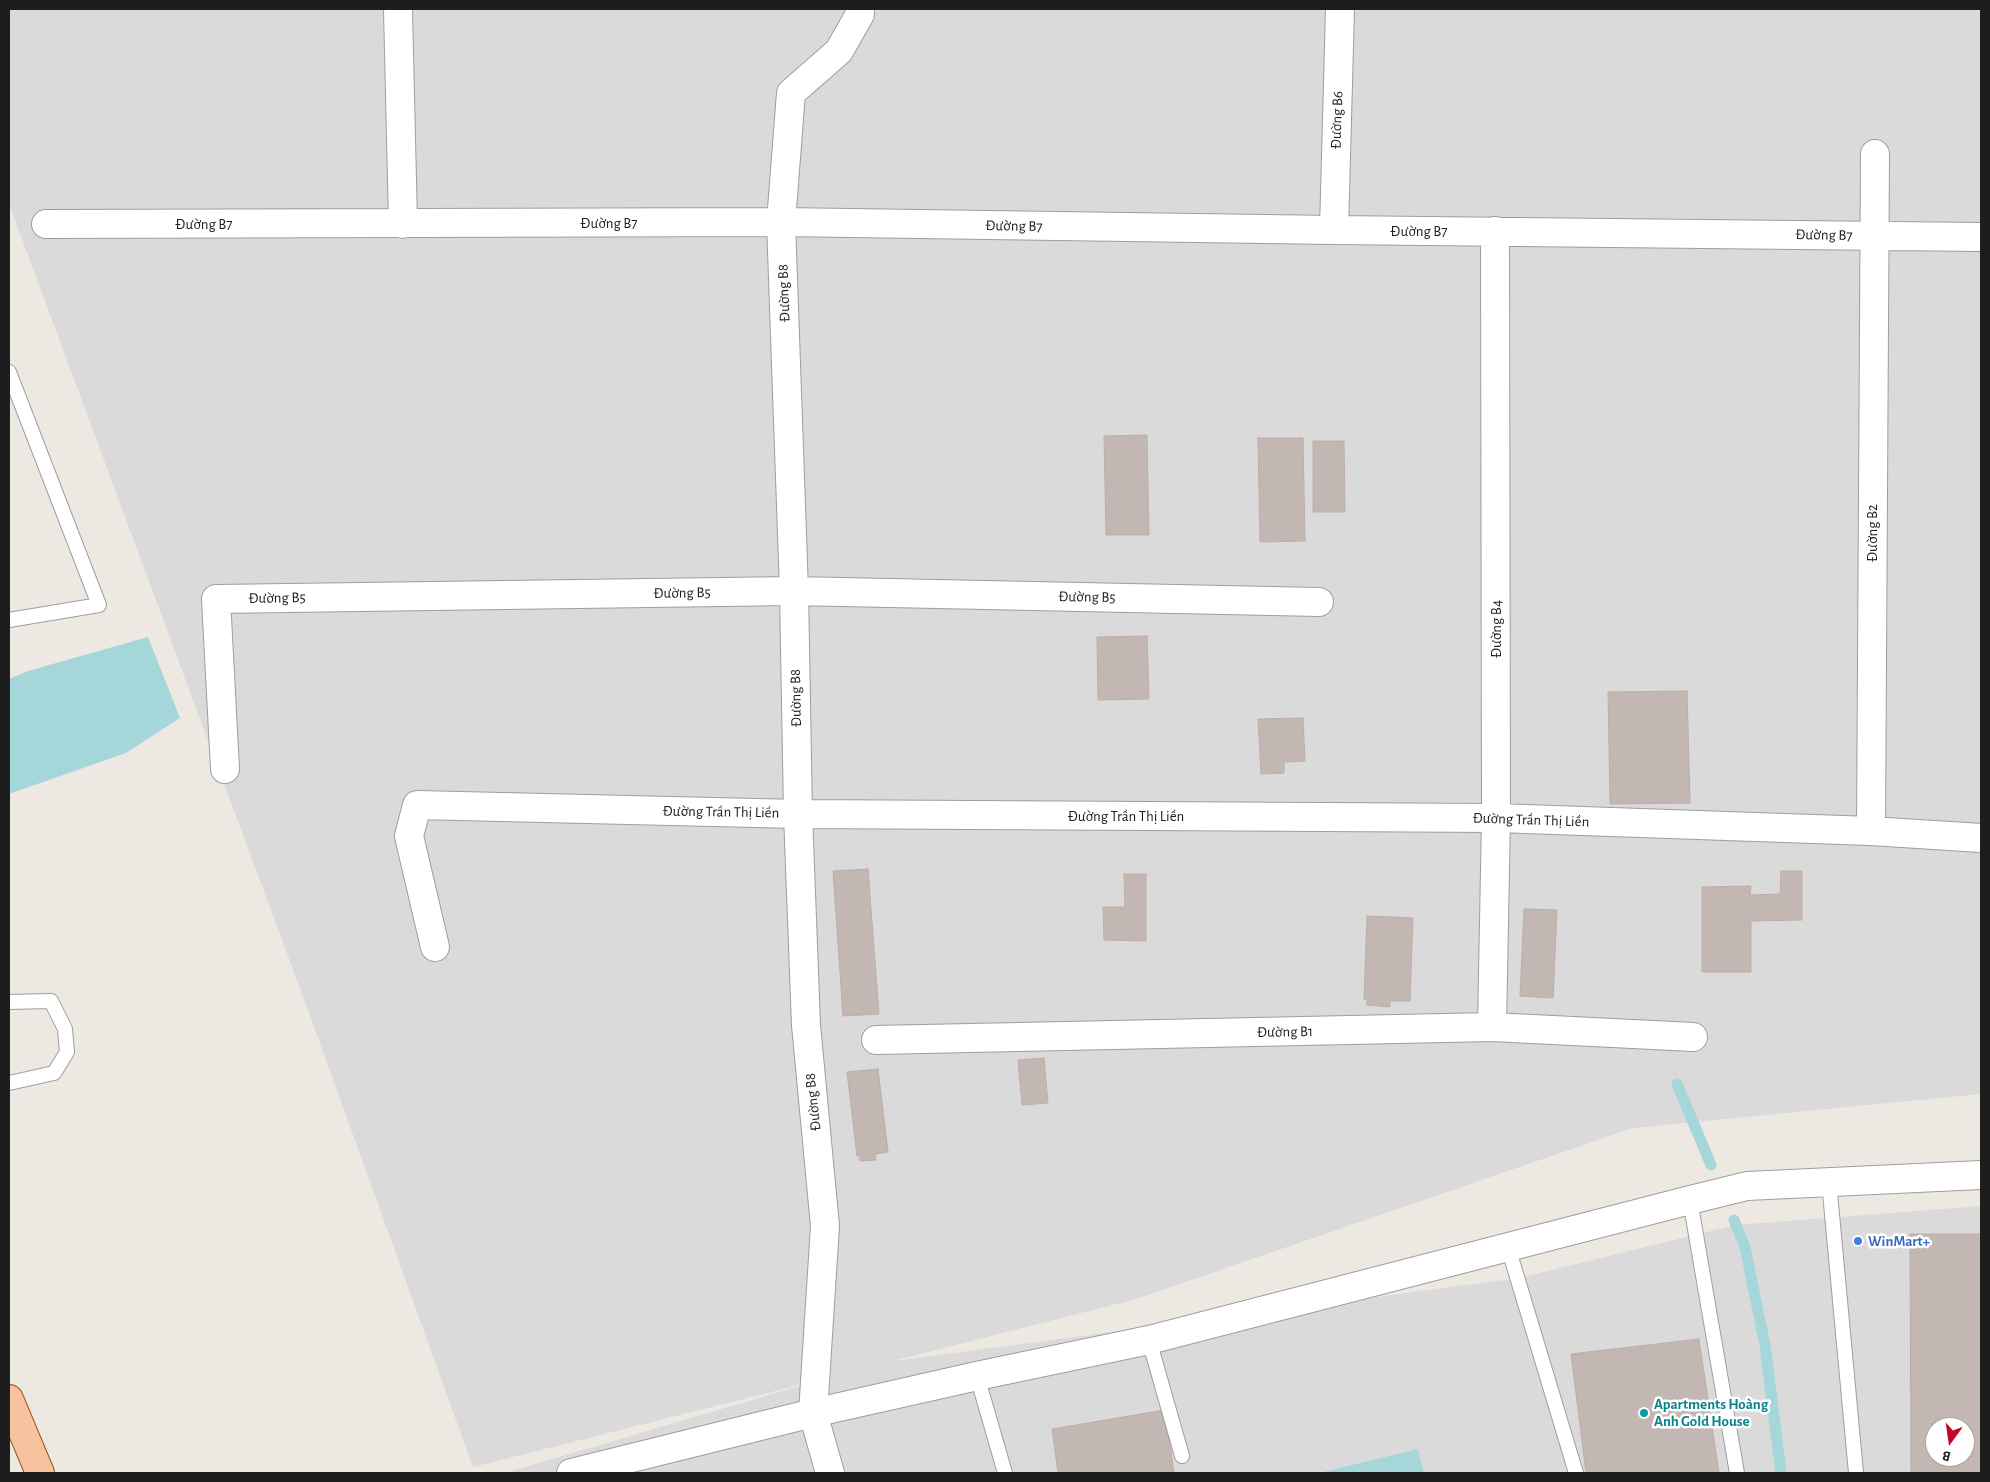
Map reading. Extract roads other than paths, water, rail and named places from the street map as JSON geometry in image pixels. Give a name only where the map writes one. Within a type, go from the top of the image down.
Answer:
[{"type":"main road","points":[[9,1399],[40,1473]]},
{"type":"street","points":[[398,9],[403,224]]},
{"type":"street","name":"Đường B8","points":[[830,1473],[813,1413],[825,1226],[806,1025],[798,814],[794,591],[782,222],[791,93],[839,51],[860,14],[860,9]]},
{"type":"street","name":"Đường B6","points":[[1334,230],[1340,9]]},
{"type":"street","name":"Đường B2","points":[[1871,831],[1875,154]]},
{"type":"street","name":"Đường B7","points":[[46,224],[782,222],[1981,237]]},
{"type":"street","name":"Đường B4","points":[[1492,1027],[1496,818],[1495,231]]},
{"type":"street","name":"Đường B5","points":[[225,769],[216,599],[794,591],[1319,602]]},
{"type":"street","name":"Đường Trần Thị Liền","points":[[435,947],[409,836],[417,804],[798,814],[1496,818],[1871,831],[1981,838]]},
{"type":"street","name":"Đường B1","points":[[876,1040],[1492,1027],[1693,1037]]},
{"type":"street","points":[[571,1473],[813,1413],[1149,1340],[1747,1186],[1981,1175]]},
{"type":"lane","points":[[9,372],[98,605],[9,620]]},
{"type":"lane","points":[[9,1002],[51,1001],[65,1029],[67,1052],[54,1073],[9,1083]]},
{"type":"lane","points":[[1829,1182],[1856,1473]]},
{"type":"lane","points":[[1690,1200],[1737,1473]]},
{"type":"lane","points":[[1508,1247],[1576,1473]]},
{"type":"lane","points":[[1149,1340],[1182,1456]]},
{"type":"lane","points":[[977,1376],[1005,1473]]},
{"type":"water","points":[[148,637],[180,718],[126,753],[9,794],[9,679],[28,671]]},
{"type":"water","points":[[1418,1449],[1424,1473],[1319,1473]]},
{"type":"waterway","points":[[1677,1084],[1711,1165]]},
{"type":"waterway","points":[[1734,1220],[1745,1247],[1765,1345],[1781,1473]]},
{"type":"place","name":"WinMart+","points":[[1858,1241]]},
{"type":"place","name":"Apartments Hoàng Anh Gold House","points":[[1644,1413]]}]
